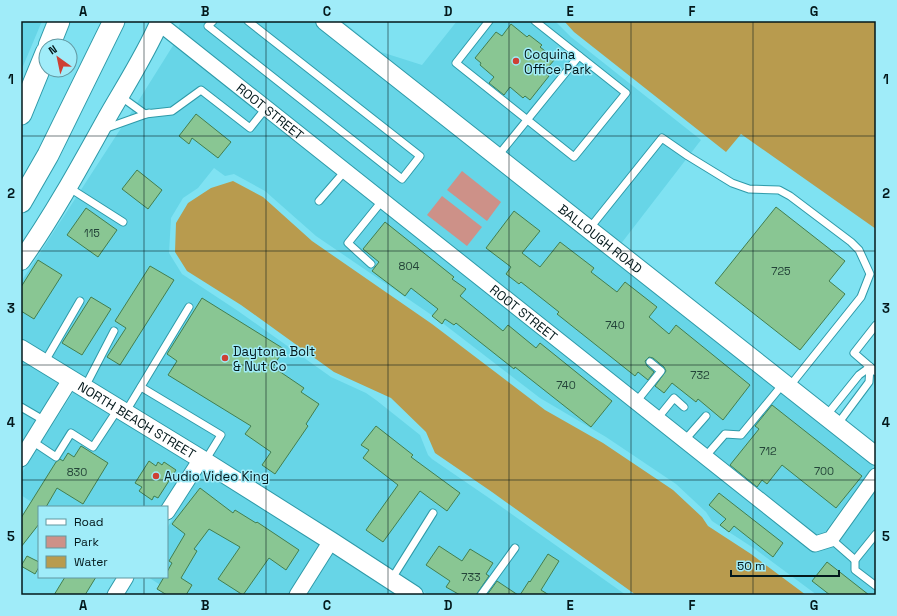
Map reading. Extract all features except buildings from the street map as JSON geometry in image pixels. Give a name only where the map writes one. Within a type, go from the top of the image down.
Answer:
[{"type":"main road","points":[[52,38],[59,21]]},
{"type":"main road","points":[[21,202],[48,155],[114,21]]},
{"type":"main road","points":[[21,114],[38,73]]},
{"type":"street","name":"BALLOUGH ROAD","points":[[325,21],[876,456]]},
{"type":"street","points":[[21,261],[38,237],[68,187],[140,61],[160,22]]},
{"type":"street","name":"ROOT STREET","points":[[160,22],[382,201],[815,544],[831,539]]},
{"type":"street","name":"NORTH BEACH STREET","points":[[21,349],[77,385],[203,460],[414,595]]},
{"type":"street","points":[[21,459],[45,421],[77,385]]},
{"type":"street","points":[[168,511],[203,460]]},
{"type":"street","points":[[831,539],[876,476]]},
{"type":"street","points":[[297,595],[331,541]]},
{"type":"street","points":[[115,595],[125,578]]},
{"type":"lane","points":[[213,21],[208,26],[402,179],[420,156],[248,21]]},
{"type":"lane","points":[[489,21],[456,63],[574,157],[626,94],[535,21]]},
{"type":"lane","points":[[496,157],[579,56]]},
{"type":"lane","points":[[100,130],[147,113],[172,112],[201,90],[250,128],[266,108]]},
{"type":"lane","points":[[120,96],[147,113]]},
{"type":"lane","points":[[589,230],[662,138],[732,183],[749,189],[779,190],[790,196],[851,242],[859,250],[870,274],[867,285],[861,297],[786,386],[741,435],[725,434],[705,457]]},
{"type":"lane","points":[[319,201],[345,171]]},
{"type":"lane","points":[[68,187],[123,222]]},
{"type":"lane","points":[[371,264],[348,243],[382,201]]},
{"type":"lane","points":[[43,363],[80,300]]},
{"type":"lane","points":[[32,441],[56,457],[71,433],[93,447],[141,388],[189,307]]},
{"type":"lane","points":[[873,370],[854,353],[876,325]]},
{"type":"lane","points":[[77,385],[114,331]]},
{"type":"lane","points":[[636,402],[661,371],[650,362]]},
{"type":"lane","points":[[831,421],[869,382],[873,370]]},
{"type":"lane","points":[[831,421],[859,375],[873,370]]},
{"type":"lane","points":[[141,388],[221,435],[203,460]]},
{"type":"lane","points":[[657,419],[674,398],[684,407]]},
{"type":"lane","points":[[21,406],[45,421]]},
{"type":"lane","points":[[684,441],[706,416]]},
{"type":"lane","points":[[391,580],[433,513]]},
{"type":"lane","points":[[855,560],[876,534]]},
{"type":"lane","points":[[831,539],[855,560],[856,570],[876,586]]},
{"type":"lane","points":[[482,595],[515,548]]},
{"type":"shaded area","points":[[21,21],[42,21],[21,71]]},
{"type":"shaded area","points":[[181,21],[313,21],[874,465],[825,532],[816,535],[178,29]]},
{"type":"shaded area","points":[[337,21],[342,21],[381,52],[422,65],[457,21],[555,21],[571,37],[701,140],[620,245]]},
{"type":"shaded area","points":[[174,44],[811,550],[818,552],[837,545],[876,490],[876,595],[817,595],[755,549],[712,521],[706,512],[676,484],[606,437],[540,398],[436,318],[316,236],[265,191],[234,174],[225,176],[214,168],[198,188],[183,198],[171,218],[169,253],[182,274],[238,311],[331,377],[366,393],[376,400],[420,435],[428,455],[432,459],[626,595],[429,595],[329,530],[21,340],[21,282]]},
{"type":"shaded area","points":[[21,358],[60,382],[21,444]]},
{"type":"shaded area","points":[[74,391],[190,461],[162,506],[38,506],[21,495],[21,474]]},
{"type":"shaded area","points":[[204,470],[320,543],[288,595],[176,595],[150,578],[168,578],[168,526]]},
{"type":"shaded area","points":[[334,552],[401,595],[307,595]]},
{"type":"green space","points":[[462,171],[501,202],[487,221],[447,190]]},
{"type":"green space","points":[[442,196],[482,227],[467,246],[427,215]]},
{"type":"water","points":[[564,21],[876,21],[876,229],[741,134],[726,152],[574,32]]},
{"type":"water","points":[[233,181],[263,197],[312,241],[432,324],[545,410],[603,443],[673,490],[702,517],[708,526],[751,554],[806,595],[636,595],[435,453],[426,432],[391,398],[334,372],[241,305],[187,271],[175,252],[176,223],[188,203],[211,188]]},
{"type":"place","name":"Coquina Office Park","points":[[516,61]]},
{"type":"place","name":"Daytona Bolt & Nut Co","points":[[225,358]]},
{"type":"place","name":"Audio Video King","points":[[156,476]]}]
